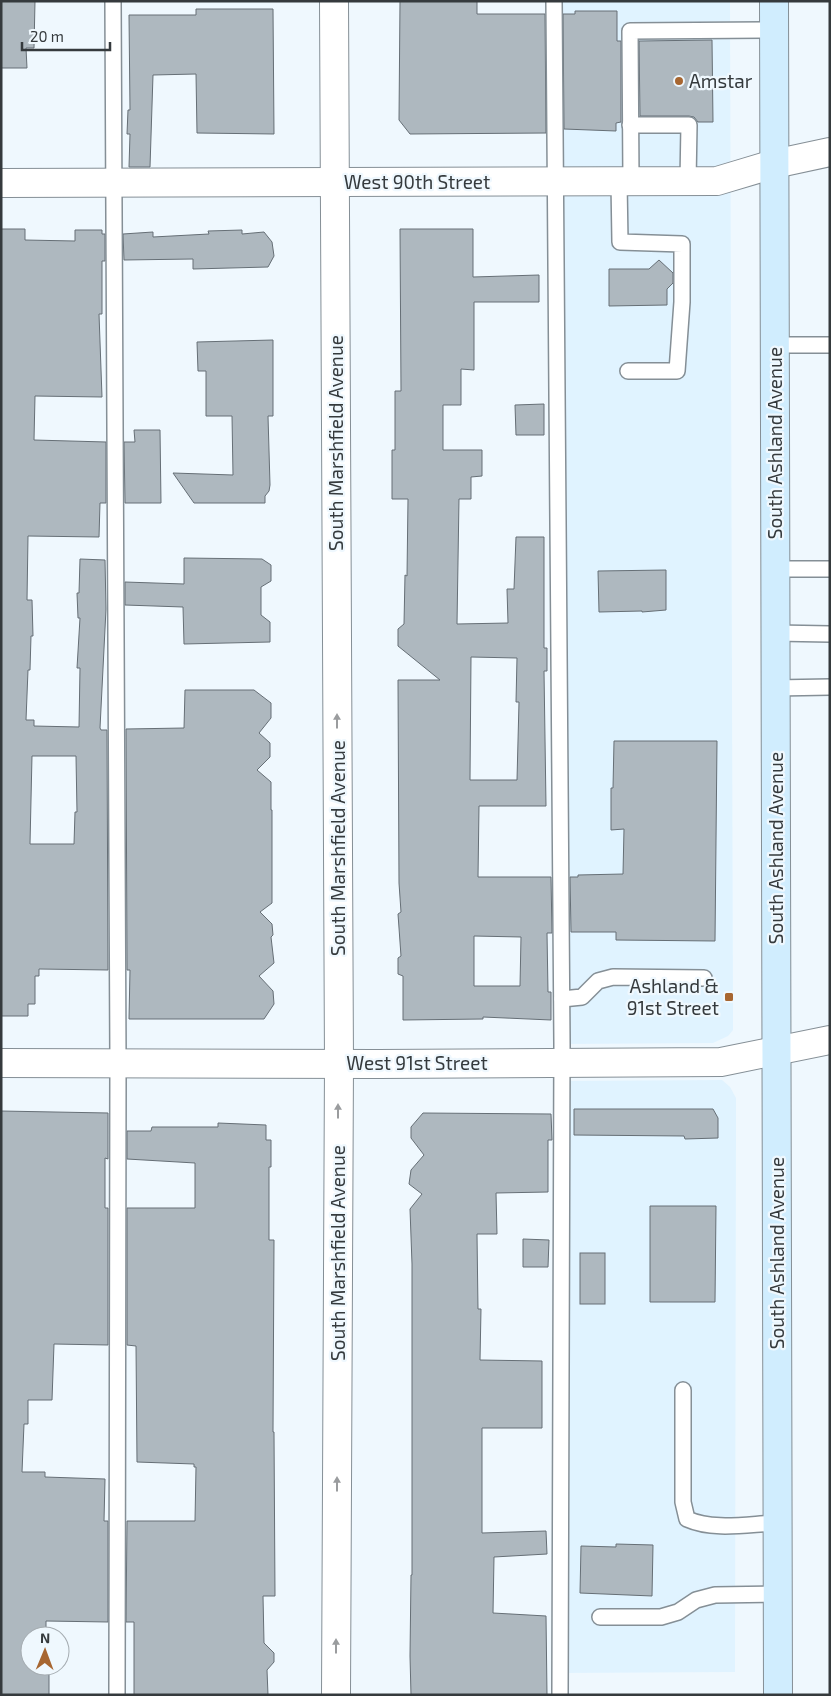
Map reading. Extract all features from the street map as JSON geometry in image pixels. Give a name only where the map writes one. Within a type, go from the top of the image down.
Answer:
[{"type":"main road","name":"South Ashland Avenue","points":[[774,1],[778,1695]]},
{"type":"street","name":"South Marshfield Avenue","points":[[334,1],[339,1064],[336,1695]]},
{"type":"street","name":"West 90th Street","points":[[1,183],[717,181],[774,164],[830,152]]},
{"type":"street","name":"West 91st Street","points":[[1,1063],[721,1062],[830,1040]]},
{"type":"lane","points":[[113,1],[118,1062],[117,1695]]},
{"type":"lane","points":[[554,1],[562,999],[560,1695]]},
{"type":"lane","points":[[628,371],[677,371],[682,302],[682,244],[620,242],[630,125],[630,31],[774,30]]},
{"type":"lane","points":[[630,125],[689,125],[688,181]]},
{"type":"lane","points":[[774,345],[830,345]]},
{"type":"lane","points":[[775,569],[830,568]]},
{"type":"lane","points":[[775,633],[830,634]]},
{"type":"lane","points":[[775,688],[830,687]]},
{"type":"lane","points":[[562,999],[582,997],[598,981],[613,977],[704,978]]},
{"type":"lane","points":[[683,1390],[684,1502],[687,1518],[700,1524],[714,1525],[777,1522]]},
{"type":"lane","points":[[600,1617],[661,1617],[678,1612],[696,1600],[715,1594],[778,1594]]},
{"type":"shaded area","points":[[554,1],[730,1],[733,1030],[728,1036],[713,1043],[562,1044]]},
{"type":"shaded area","points":[[722,1080],[730,1087],[736,1098],[735,1672],[560,1673],[562,1081]]},
{"type":"building","points":[[1,1],[35,1],[34,48],[26,48],[27,68],[1,68]]},
{"type":"building","points":[[400,1],[477,1],[477,14],[545,14],[546,133],[410,134],[399,120]]},
{"type":"building","points":[[196,9],[273,9],[274,134],[197,133],[196,74],[153,75],[150,167],[129,167],[130,134],[127,134],[128,110],[130,110],[129,15],[196,15]]},
{"type":"building","points":[[575,11],[617,11],[617,41],[621,41],[621,122],[616,123],[616,131],[564,129],[563,14],[575,14]]},
{"type":"building","name":"Amstar","points":[[712,40],[713,122],[698,122],[694,117],[689,116],[640,116],[639,41]]},
{"type":"building","points":[[1,229],[25,229],[25,240],[75,241],[75,230],[102,230],[102,234],[105,234],[105,261],[102,261],[102,314],[99,314],[102,397],[35,396],[34,440],[106,442],[106,503],[100,503],[99,537],[28,536],[27,600],[32,600],[33,636],[31,636],[30,670],[28,670],[26,720],[34,720],[34,726],[79,727],[80,668],[77,668],[80,618],[78,618],[77,593],[79,593],[80,559],[105,560],[106,609],[100,728],[101,730],[107,730],[108,970],[39,969],[39,976],[35,976],[35,1004],[28,1004],[28,1016],[1,1016]],"holes":[[[32,756],[76,756],[77,812],[75,812],[74,844],[30,844]]]},
{"type":"building","points":[[400,229],[473,229],[473,277],[539,275],[539,302],[474,302],[474,370],[461,369],[461,405],[443,405],[443,450],[482,450],[482,476],[471,477],[471,499],[459,499],[457,624],[508,623],[507,589],[514,589],[516,537],[544,537],[544,648],[547,648],[547,671],[544,671],[546,806],[479,806],[478,877],[551,877],[552,933],[547,933],[548,992],[551,992],[551,1020],[483,1017],[483,1019],[403,1020],[403,976],[398,974],[398,958],[401,956],[398,914],[401,912],[399,883],[398,680],[440,680],[398,646],[398,629],[404,624],[408,499],[392,499],[392,450],[395,450],[395,391],[401,391]],"holes":[[[471,657],[517,658],[516,702],[519,702],[517,780],[470,780]],[[474,936],[521,937],[520,986],[474,986]]]},
{"type":"building","points":[[242,230],[242,234],[264,232],[272,242],[274,256],[268,267],[193,269],[193,259],[124,260],[123,234],[153,232],[153,237],[209,234],[208,231]]},
{"type":"building","points":[[659,260],[673,273],[673,283],[667,289],[667,305],[609,306],[609,269],[649,269]]},
{"type":"building","points":[[273,340],[273,416],[268,416],[270,485],[269,491],[265,496],[265,503],[194,503],[173,473],[233,475],[232,416],[206,416],[206,371],[198,371],[197,342]]},
{"type":"building","points":[[544,404],[544,435],[516,435],[515,405]]},
{"type":"building","points":[[134,430],[160,430],[161,503],[125,503],[124,442],[135,442]]},
{"type":"building","points":[[184,558],[262,559],[271,565],[271,581],[261,587],[261,615],[270,622],[270,642],[184,644],[183,607],[125,605],[125,582],[184,584]]},
{"type":"building","points":[[666,570],[666,610],[599,612],[598,571]]},
{"type":"building","points":[[185,690],[254,690],[271,703],[271,718],[259,733],[270,743],[270,757],[257,770],[271,782],[272,810],[272,903],[260,912],[272,924],[273,935],[271,937],[274,963],[259,976],[273,991],[274,1004],[264,1019],[129,1019],[130,970],[127,970],[126,729],[184,728]]},
{"type":"building","points":[[614,741],[717,741],[715,941],[616,940],[616,932],[571,932],[570,877],[578,877],[578,875],[623,874],[624,829],[611,830]]},
{"type":"building","points":[[574,1109],[713,1109],[718,1118],[718,1138],[685,1139],[684,1136],[574,1135]]},
{"type":"building","points":[[1,1111],[108,1113],[108,1159],[105,1158],[105,1208],[108,1208],[108,1345],[54,1344],[52,1400],[28,1400],[28,1424],[24,1424],[22,1472],[45,1472],[45,1477],[105,1479],[104,1521],[108,1521],[108,1622],[46,1621],[46,1626],[20,1626],[20,1676],[49,1676],[49,1695],[1,1695]]},
{"type":"building","points":[[423,1113],[551,1114],[552,1140],[548,1140],[548,1192],[496,1193],[497,1234],[477,1234],[478,1309],[481,1309],[480,1360],[542,1361],[542,1428],[482,1428],[482,1533],[546,1531],[547,1554],[494,1557],[493,1613],[546,1616],[547,1695],[411,1695],[412,1264],[410,1209],[422,1194],[409,1184],[411,1170],[424,1155],[411,1138],[411,1127]]},
{"type":"building","points":[[218,1123],[266,1125],[266,1140],[271,1140],[269,1240],[274,1240],[273,1432],[275,1596],[263,1596],[264,1643],[274,1653],[274,1662],[267,1670],[268,1695],[134,1695],[134,1622],[126,1622],[127,1521],[195,1521],[196,1467],[194,1467],[194,1464],[137,1462],[136,1346],[127,1345],[127,1208],[195,1208],[195,1163],[127,1159],[127,1131],[151,1131],[152,1127],[218,1127]]},
{"type":"building","points":[[650,1206],[716,1206],[715,1302],[650,1302]]},
{"type":"building","points":[[523,1239],[549,1240],[548,1267],[523,1267]]},
{"type":"building","points":[[580,1253],[605,1253],[605,1304],[580,1304]]},
{"type":"building","points":[[616,1544],[653,1545],[652,1596],[580,1593],[581,1546],[616,1547]]},
{"type":"place","name":"Amstar","points":[[679,81]]},
{"type":"place","name":"Ashland & 91st Street","points":[[729,997]]}]
